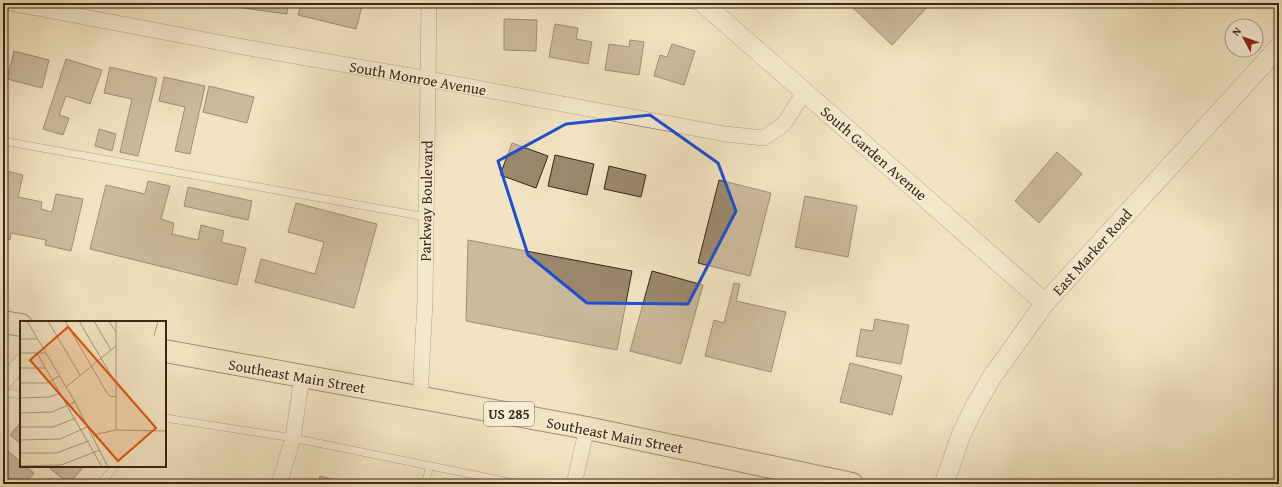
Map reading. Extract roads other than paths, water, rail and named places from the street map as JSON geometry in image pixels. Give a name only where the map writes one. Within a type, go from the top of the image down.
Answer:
[{"type":"main road","points":[[3,322],[20,325]]},
{"type":"main road","name":"Southeast Main Street","points":[[166,351],[587,428],[844,483]]},
{"type":"street","name":"South Monroe Avenue","points":[[10,3],[724,134],[764,138],[784,124],[805,91]]},
{"type":"street","name":"Parkway Boulevard","points":[[420,398],[425,301],[429,3]]},
{"type":"street","name":"South Garden Avenue","points":[[706,5],[1045,303]]},
{"type":"street","name":"East Marker Road","points":[[944,484],[961,435],[975,406],[992,377],[1045,303],[1279,47]]},
{"type":"street","points":[[3,383],[20,363]]},
{"type":"street","points":[[279,484],[293,438],[302,376]]},
{"type":"street","points":[[574,484],[587,428]]},
{"type":"lane","points":[[681,3],[706,5]]},
{"type":"lane","points":[[3,140],[426,218]]},
{"type":"lane","points":[[3,392],[20,395]]},
{"type":"lane","points":[[166,418],[293,438],[519,484]]},
{"type":"lane","points":[[425,484],[430,466]]},
{"type":"lane","points":[[100,484],[114,467]]}]
